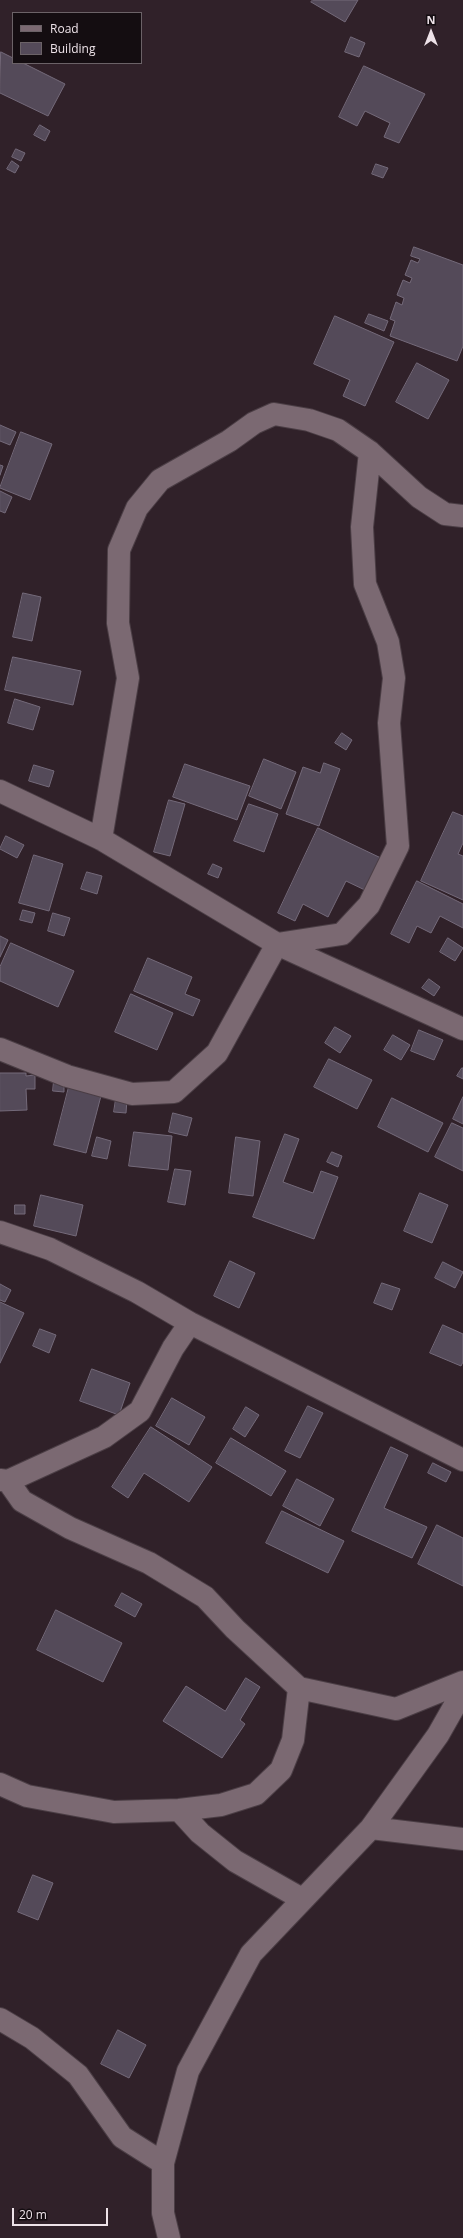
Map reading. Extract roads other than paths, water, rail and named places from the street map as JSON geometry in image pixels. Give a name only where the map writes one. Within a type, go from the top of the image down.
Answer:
[{"type":"street","points":[[101,839],[128,678],[118,623],[119,550],[137,508],[160,480],[224,444],[254,422],[274,414],[309,420],[338,430],[370,452],[419,497],[445,514],[463,516]]},
{"type":"street","points":[[277,944],[342,934],[369,905],[398,846],[389,723],[394,678],[388,642],[365,584],[362,527],[370,452]]},
{"type":"street","points":[[0,792],[101,839],[277,944],[463,1030]]},
{"type":"street","points":[[0,1049],[67,1076],[132,1094],[174,1092],[198,1068],[217,1053],[277,944]]},
{"type":"street","points":[[0,1232],[50,1249],[137,1292],[190,1323],[463,1460]]},
{"type":"street","points":[[190,1323],[174,1348],[140,1411],[104,1437],[4,1480],[22,1501],[70,1528],[149,1563],[205,1597],[235,1629],[299,1688],[396,1710],[463,1682]]},
{"type":"street","points":[[0,1784],[27,1796],[114,1812],[179,1810],[221,1805],[256,1794],[281,1770],[293,1740],[299,1688]]},
{"type":"street","points":[[169,2238],[163,2213],[163,2163],[188,2071],[251,1954],[371,1828],[438,1735],[463,1691]]},
{"type":"street","points":[[179,1810],[200,1833],[235,1862],[302,1899]]},
{"type":"street","points":[[371,1828],[463,1839]]},
{"type":"street","points":[[0,2019],[32,2038],[78,2075],[122,2137],[163,2163]]}]
